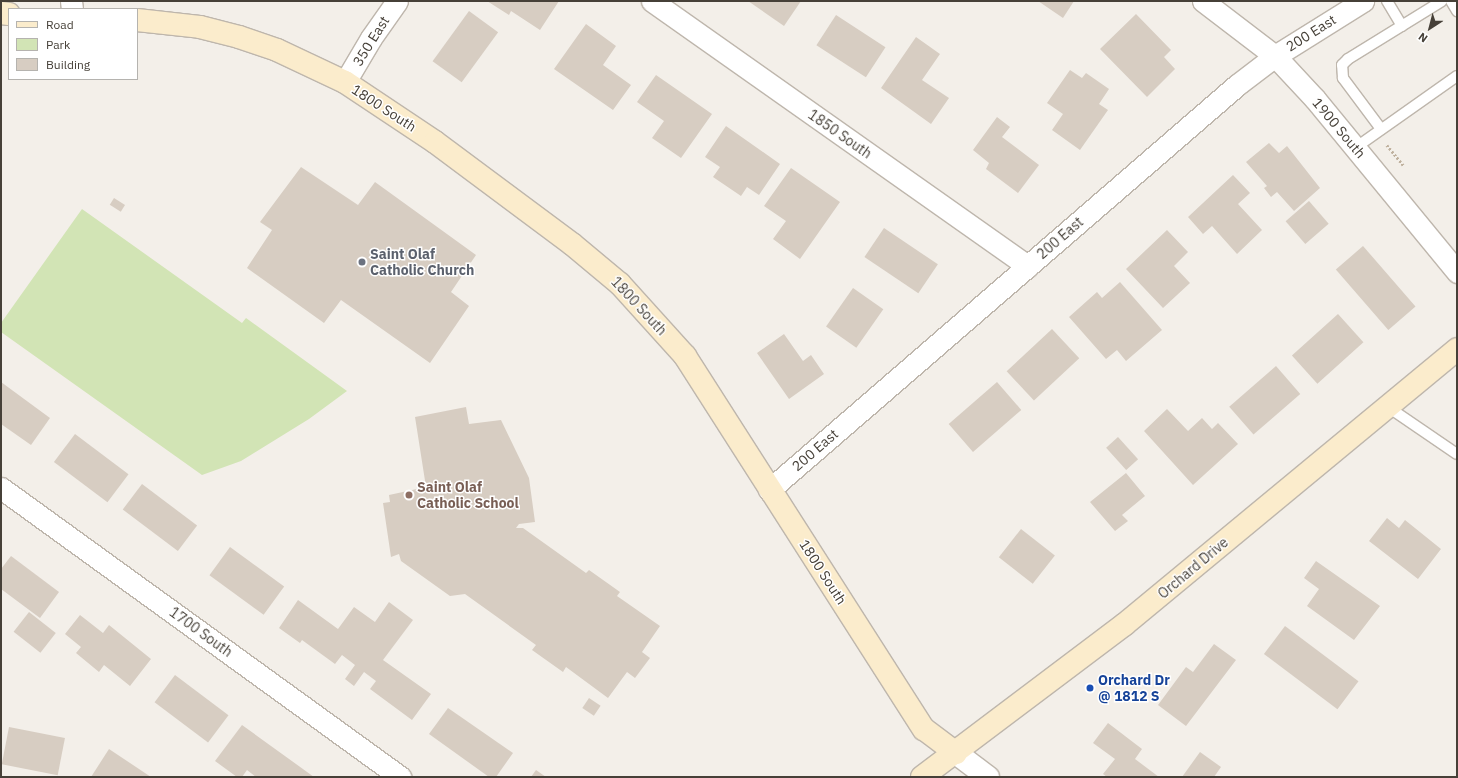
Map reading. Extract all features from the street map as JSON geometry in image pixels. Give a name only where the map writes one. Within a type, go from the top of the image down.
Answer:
[{"type":"main road","name":"1800 South","points":[[138,20],[200,27],[239,38],[284,53],[345,82],[435,142],[572,244],[620,284],[685,356],[769,490],[924,729],[956,753]]},
{"type":"main road","name":"Orchard Drive","points":[[922,777],[956,753],[1125,624],[1457,349]]},
{"type":"street","name":"350 East","points":[[345,82],[397,1]]},
{"type":"street","name":"1850 South","points":[[652,1],[1028,266]]},
{"type":"street","name":"1900 South","points":[[1203,1],[1275,56],[1315,99],[1457,272]]},
{"type":"street","name":"200 East","points":[[769,490],[1237,85],[1275,56],[1364,1]]},
{"type":"street","name":"1700 South","points":[[1,488],[400,777]]},
{"type":"street","name":"1800 South","points":[[956,753],[988,777]]},
{"type":"lane","points":[[1387,1],[1402,26]]},
{"type":"lane","points":[[1379,131],[1343,78],[1342,65],[1442,1]]},
{"type":"lane","points":[[1451,1],[1457,11]]},
{"type":"lane","points":[[1355,148],[1457,76]]},
{"type":"lane","points":[[1388,407],[1457,454]]},
{"type":"path","points":[[1379,131],[1403,165]]},
{"type":"green space","points":[[82,209],[242,323],[246,318],[347,391],[309,419],[241,461],[202,475],[1,332],[1,323]]},
{"type":"building","points":[[487,1],[559,1],[540,30],[511,11],[509,15]]},
{"type":"building","points":[[748,1],[801,1],[784,26]]},
{"type":"building","points":[[1038,1],[1074,1],[1063,18]]},
{"type":"building","points":[[469,11],[498,32],[462,82],[433,61]]},
{"type":"building","points":[[1136,14],[1171,50],[1164,57],[1175,69],[1147,97],[1100,49]]},
{"type":"building","points":[[836,15],[885,47],[866,77],[816,45]]},
{"type":"building","points":[[586,24],[616,46],[603,65],[631,85],[613,110],[554,69]]},
{"type":"building","points":[[916,37],[940,54],[922,80],[949,98],[931,124],[881,88]]},
{"type":"building","points":[[1070,70],[1082,78],[1086,73],[1109,89],[1099,104],[1108,110],[1080,150],[1052,130],[1063,114],[1047,103]]},
{"type":"building","points":[[656,75],[712,114],[681,158],[652,138],[664,121],[637,102]]},
{"type":"building","points":[[997,117],[1010,127],[1002,137],[1039,165],[1018,193],[986,169],[989,163],[973,150]]},
{"type":"building","points":[[726,126],[780,164],[759,195],[747,187],[741,196],[713,177],[720,167],[705,157]]},
{"type":"building","points":[[1269,143],[1279,153],[1287,146],[1320,188],[1294,211],[1277,192],[1271,197],[1264,188],[1267,186],[1246,162]]},
{"type":"building","name":"Saint Olaf Catholic Church","points":[[301,167],[358,205],[375,182],[476,255],[451,292],[469,306],[430,363],[341,300],[324,323],[247,268],[272,230],[260,222]]},
{"type":"building","points":[[791,168],[840,202],[800,259],[773,239],[786,221],[764,206]]},
{"type":"building","points":[[1233,175],[1250,193],[1238,204],[1262,230],[1237,254],[1212,226],[1203,234],[1188,217]]},
{"type":"building","points":[[114,198],[125,205],[121,212],[110,205]]},
{"type":"building","points":[[1309,201],[1329,224],[1305,244],[1286,221]]},
{"type":"building","points":[[884,228],[938,264],[918,293],[864,257]]},
{"type":"building","points":[[1167,230],[1188,252],[1174,266],[1190,283],[1163,308],[1126,269]]},
{"type":"building","points":[[1363,246],[1415,306],[1388,330],[1336,270]]},
{"type":"building","points":[[1120,282],[1162,330],[1126,361],[1117,350],[1106,359],[1069,317],[1097,292],[1102,298]]},
{"type":"building","points":[[853,288],[883,309],[856,348],[826,327]]},
{"type":"building","points":[[1338,314],[1363,342],[1317,384],[1292,355]]},
{"type":"building","points":[[1052,329],[1079,358],[1034,401],[1007,371]]},
{"type":"building","points":[[784,334],[803,361],[811,355],[824,374],[789,399],[757,353]]},
{"type":"building","points":[[1276,366],[1300,394],[1253,435],[1229,407]]},
{"type":"building","points":[[1,382],[50,418],[31,445],[1,424]]},
{"type":"building","points":[[997,382],[1021,410],[973,452],[949,424]]},
{"type":"building","points":[[466,407],[469,424],[501,420],[529,478],[535,522],[519,524],[516,528],[523,528],[586,573],[589,570],[620,592],[617,596],[660,626],[642,652],[650,658],[635,678],[627,672],[608,698],[566,667],[563,672],[532,650],[536,645],[465,594],[450,596],[401,561],[399,554],[391,557],[383,503],[390,502],[389,495],[426,487],[415,417]]},
{"type":"building","points":[[1167,409],[1188,431],[1202,418],[1212,429],[1218,423],[1238,444],[1193,485],[1144,431]]},
{"type":"building","points":[[75,434],[129,474],[107,502],[54,462]]},
{"type":"building","points":[[1118,437],[1138,459],[1126,470],[1106,448]]},
{"type":"building","points":[[1126,473],[1145,496],[1122,515],[1128,521],[1115,531],[1090,502]]},
{"type":"building","points":[[142,484],[197,526],[178,551],[123,510]]},
{"type":"building","points":[[1387,518],[1399,528],[1405,520],[1441,549],[1418,579],[1369,541]]},
{"type":"building","points":[[1021,529],[1055,555],[1033,584],[999,557]]},
{"type":"building","points":[[230,547],[284,586],[264,615],[209,575]]},
{"type":"building","points":[[11,556],[59,592],[40,618],[1,589],[1,569]]},
{"type":"building","points":[[1316,561],[1380,606],[1354,640],[1307,606],[1319,589],[1304,578]]},
{"type":"building","points":[[298,600],[338,629],[354,607],[375,622],[389,602],[413,620],[383,660],[431,694],[412,720],[370,689],[376,681],[364,672],[354,686],[345,679],[355,665],[342,655],[335,664],[302,640],[300,643],[279,628]]},
{"type":"building","points":[[29,612],[56,633],[40,653],[14,632]]},
{"type":"building","points":[[80,615],[103,633],[109,625],[151,659],[130,686],[104,665],[99,672],[76,653],[81,647],[65,634]]},
{"type":"building","points":[[1285,626],[1358,681],[1337,709],[1264,654]]},
{"type":"building","points":[[1214,644],[1236,660],[1186,726],[1158,705],[1186,667],[1193,672]]},
{"type":"building","points":[[175,675],[229,715],[208,742],[155,702]]},
{"type":"building","points":[[589,698],[601,706],[594,716],[582,708]]},
{"type":"building","points":[[448,708],[513,753],[496,777],[489,777],[429,734]]},
{"type":"building","points":[[1108,723],[1142,749],[1135,759],[1159,777],[1107,777],[1103,774],[1115,759],[1093,743]]},
{"type":"building","points":[[242,725],[314,777],[256,777],[247,770],[242,777],[237,777],[215,761]]},
{"type":"building","points":[[9,727],[65,738],[58,775],[2,764]]},
{"type":"building","points":[[109,749],[151,777],[91,777]]},
{"type":"building","points":[[1200,752],[1221,767],[1214,777],[1182,777]]},
{"type":"building","points":[[536,770],[546,777],[531,777]]},
{"type":"place","name":"Saint Olaf Catholic Church","points":[[362,262]]},
{"type":"place","name":"Saint Olaf Catholic School","points":[[409,495]]},
{"type":"place","name":"Orchard Dr @ 1812 S","points":[[1090,688]]}]
